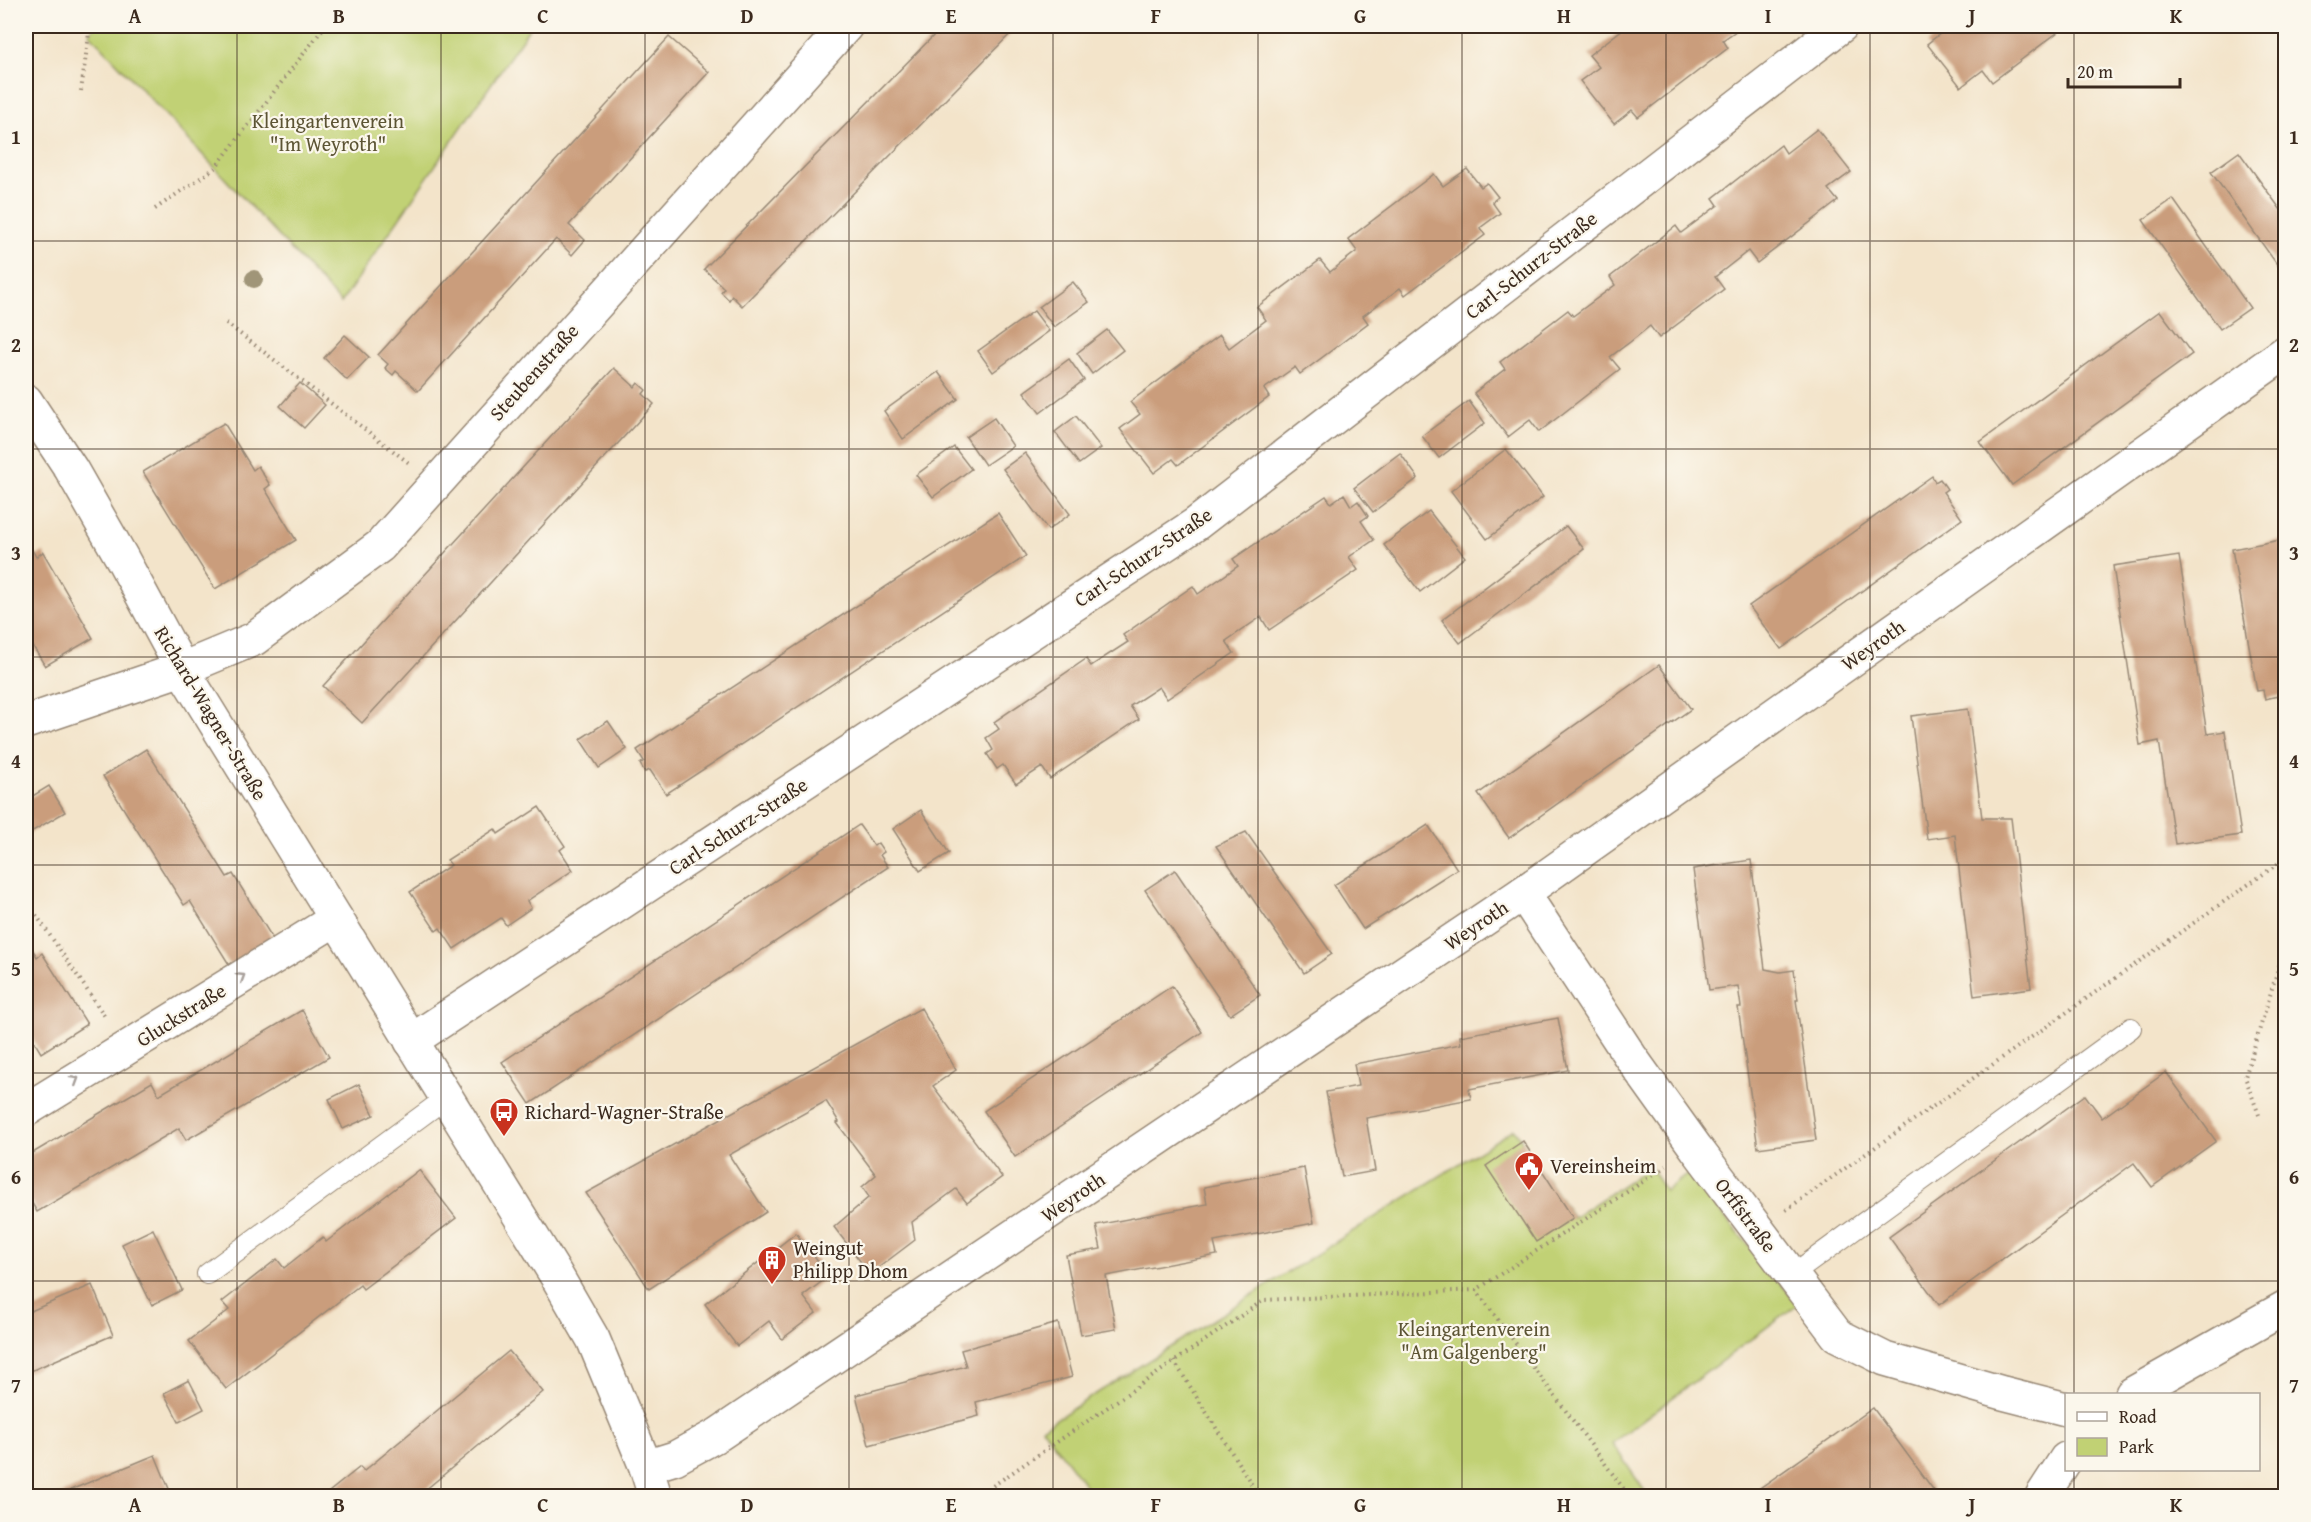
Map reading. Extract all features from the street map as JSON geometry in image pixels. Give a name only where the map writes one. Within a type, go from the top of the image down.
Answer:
[{"type":"street","name":"Steubenstraße","points":[[26,722],[182,669],[254,639],[380,546],[846,26]]},
{"type":"street","name":"Carl-Schurz-Straße","points":[[411,1041],[1196,524],[1841,26]]},
{"type":"street","name":"Weyroth","points":[[650,1482],[675,1458],[719,1434],[1522,893],[2286,352]]},
{"type":"street","name":"Richard-Wagner-Straße","points":[[26,401],[71,469],[182,669],[556,1275],[593,1339],[650,1482]]},
{"type":"street","name":"Orffstraße","points":[[1522,893],[1630,1056],[1696,1148],[1837,1335],[1885,1359],[2065,1408]]},
{"type":"street","name":"Gluckstraße","points":[[26,1110],[336,919]]},
{"type":"street","points":[[2136,1393],[2286,1307]]},
{"type":"street","points":[[2042,1497],[2065,1462]]},
{"type":"lane","points":[[1792,1275],[2131,1028]]},
{"type":"lane","points":[[207,1274],[446,1098]]},
{"type":"path","points":[[81,91],[89,33],[96,26]]},
{"type":"path","points":[[155,209],[215,168],[325,26]]},
{"type":"path","points":[[226,323],[435,483]]},
{"type":"path","points":[[1758,1230],[2286,858]]},
{"type":"path","points":[[26,900],[126,1048]]},
{"type":"path","points":[[2259,1115],[2245,1077],[2286,943]]},
{"type":"path","points":[[978,1497],[1264,1300],[1476,1290],[1696,1148]]},
{"type":"path","points":[[1476,1290],[1629,1497]]},
{"type":"path","points":[[1174,1361],[1259,1497]]},
{"type":"green space","name":"Kleingartenverein \"Im Weyroth\"","points":[[96,26],[531,26],[341,303],[89,33]]},
{"type":"green space","name":"Kleingartenverein \"Am Galgenberg\"","points":[[1514,1129],[1573,1218],[1650,1167],[1665,1191],[1688,1174],[1798,1304],[1612,1443],[1648,1496],[1093,1496],[1042,1428]]},
{"type":"building","points":[[943,26],[1018,26],[742,306],[732,296],[729,300],[721,292],[724,288],[704,269]]},
{"type":"building","points":[[1627,26],[1743,26],[1723,40],[1728,48],[1638,117],[1632,110],[1614,124],[1580,81],[1599,67],[1589,55]]},
{"type":"building","points":[[1950,26],[2066,26],[1992,82],[1983,70],[1961,87],[1927,44]]},
{"type":"building","points":[[669,37],[709,72],[569,225],[585,240],[572,255],[556,239],[418,391],[396,371],[393,375],[385,368],[388,364],[378,355]]},
{"type":"building","points":[[1817,129],[1851,172],[1828,189],[1838,201],[1757,263],[1748,251],[1715,277],[1724,289],[1659,338],[1650,326],[1610,357],[1620,369],[1539,432],[1530,420],[1508,437],[1474,393],[1505,369],[1500,362],[1568,310],[1573,316],[1615,285],[1610,277],[1676,226],[1681,233],[1718,205],[1713,198],[1781,145],[1786,153]]},
{"type":"building","points":[[2239,152],[2286,217],[2286,277],[2211,172]]},
{"type":"building","points":[[1467,169],[1481,187],[1487,183],[1498,197],[1492,202],[1500,213],[1480,228],[1485,235],[1405,295],[1400,288],[1363,316],[1368,323],[1300,374],[1295,367],[1264,389],[1269,397],[1178,465],[1173,459],[1154,473],[1120,429],[1140,414],[1130,402],[1220,335],[1229,348],[1266,320],[1257,307],[1320,260],[1330,272],[1357,251],[1348,239],[1434,174],[1443,186]]},
{"type":"building","points":[[2173,199],[2250,308],[2220,329],[2143,220]]},
{"type":"building","points":[[1073,282],[1089,302],[1054,327],[1039,307]]},
{"type":"building","points":[[1034,311],[1049,331],[993,372],[978,351]]},
{"type":"building","points":[[2160,311],[2192,354],[2012,485],[1980,442]]},
{"type":"building","points":[[1107,330],[1123,350],[1092,374],[1077,353]]},
{"type":"building","points":[[345,335],[369,357],[347,380],[324,358]]},
{"type":"building","points":[[1069,359],[1084,380],[1040,413],[1024,392]]},
{"type":"building","points":[[614,368],[635,387],[638,383],[646,390],[643,394],[654,404],[362,723],[323,686]]},
{"type":"building","points":[[938,372],[958,399],[903,439],[884,411]]},
{"type":"building","points":[[300,383],[325,405],[304,428],[280,406]]},
{"type":"building","points":[[1469,401],[1485,423],[1439,458],[1422,436]]},
{"type":"building","points":[[1076,416],[1101,448],[1079,464],[1055,432]]},
{"type":"building","points":[[994,418],[1013,446],[985,465],[966,437]]},
{"type":"building","points":[[224,423],[253,470],[258,466],[270,485],[265,489],[296,540],[215,589],[143,472]]},
{"type":"building","points":[[954,447],[971,469],[933,497],[916,475]]},
{"type":"building","points":[[1506,449],[1543,497],[1487,539],[1451,491]]},
{"type":"building","points":[[1025,453],[1070,514],[1048,530],[1003,469]]},
{"type":"building","points":[[1400,453],[1418,478],[1373,512],[1354,488]]},
{"type":"building","points":[[1932,476],[1935,482],[1940,479],[1947,489],[1943,492],[1962,519],[1781,649],[1749,606]]},
{"type":"building","points":[[1344,494],[1351,506],[1358,501],[1368,516],[1361,521],[1374,540],[1349,557],[1358,570],[1269,630],[1261,617],[1226,641],[1234,653],[1167,699],[1159,687],[1130,706],[1139,719],[1050,779],[1042,767],[1016,784],[1003,765],[997,769],[987,754],[993,750],[986,738],[999,729],[994,722],[1086,659],[1091,666],[1128,642],[1123,635],[1193,586],[1198,594],[1238,566],[1233,559],[1326,496],[1331,503]]},
{"type":"building","points":[[1429,511],[1465,557],[1420,592],[1384,545]]},
{"type":"building","points":[[998,513],[1026,556],[666,794],[650,770],[645,772],[640,764],[644,761],[637,750]]},
{"type":"building","points":[[1566,526],[1584,549],[1460,643],[1442,620]]},
{"type":"building","points":[[26,539],[36,557],[43,552],[93,638],[45,666],[28,638],[26,640]]},
{"type":"building","points":[[2286,539],[2286,707],[2284,707],[2282,695],[2265,699],[2263,690],[2257,691],[2232,549]]},
{"type":"building","points":[[2179,556],[2207,734],[2225,731],[2241,835],[2175,844],[2159,741],[2140,745],[2113,566]]},
{"type":"building","points":[[1659,665],[1691,709],[1509,838],[1478,794]]},
{"type":"building","points":[[1968,709],[1982,818],[2011,818],[2031,988],[1974,996],[1955,835],[1927,839],[1911,716]]},
{"type":"building","points":[[608,721],[627,749],[599,768],[580,739]]},
{"type":"building","points":[[146,749],[227,877],[233,874],[273,939],[230,966],[190,901],[184,905],[103,776]]},
{"type":"building","points":[[49,786],[65,812],[26,835],[26,800]]},
{"type":"building","points":[[539,807],[565,846],[560,850],[573,870],[527,901],[531,908],[506,925],[501,918],[454,949],[440,928],[436,931],[410,892],[451,865],[447,860],[495,829],[498,834]]},
{"type":"building","points":[[921,810],[949,853],[920,871],[893,829]]},
{"type":"building","points":[[859,825],[874,846],[878,843],[884,852],[880,855],[888,867],[530,1104],[502,1062]]},
{"type":"building","points":[[1428,825],[1457,869],[1363,929],[1334,885]]},
{"type":"building","points":[[1246,832],[1332,954],[1304,973],[1216,846]]},
{"type":"building","points":[[1751,860],[1765,969],[1780,972],[1794,970],[1798,1000],[1796,1000],[1816,1140],[1758,1148],[1738,1007],[1741,1007],[1738,986],[1709,990],[1693,869]]},
{"type":"building","points":[[1175,870],[1260,995],[1230,1015],[1145,890]]},
{"type":"building","points":[[26,939],[37,957],[42,953],[87,1024],[41,1053],[26,1028]]},
{"type":"building","points":[[1172,986],[1202,1032],[1015,1157],[984,1111]]},
{"type":"building","points":[[921,1008],[956,1070],[933,1086],[1002,1177],[967,1203],[956,1189],[912,1222],[915,1240],[870,1274],[834,1227],[869,1197],[862,1187],[876,1175],[837,1123],[839,1122],[826,1101],[729,1155],[766,1212],[649,1289],[586,1193]]},
{"type":"building","points":[[302,1010],[329,1057],[186,1140],[179,1128],[37,1212],[26,1193],[26,1157],[152,1082],[159,1095]]},
{"type":"building","points":[[1558,1018],[1568,1070],[1469,1089],[1471,1099],[1366,1118],[1375,1171],[1342,1177],[1326,1092],[1358,1086],[1354,1064],[1461,1044],[1460,1036]]},
{"type":"building","points":[[2166,1072],[2216,1141],[2152,1187],[2134,1163],[1939,1305],[1889,1237],[2085,1095],[2102,1118]]},
{"type":"building","points":[[359,1084],[374,1115],[343,1129],[329,1099]]},
{"type":"building","name":"Vereinsheim","points":[[1523,1141],[1573,1218],[1536,1242],[1486,1166]]},
{"type":"building","points":[[1304,1168],[1314,1223],[1214,1242],[1217,1255],[1106,1276],[1116,1329],[1081,1335],[1066,1255],[1101,1249],[1096,1225],[1207,1204],[1204,1187]]},
{"type":"building","points":[[419,1170],[456,1218],[363,1289],[360,1285],[226,1389],[189,1341],[229,1310],[222,1302],[277,1259],[284,1268],[323,1237],[326,1242]]},
{"type":"building","points":[[153,1229],[182,1290],[152,1305],[122,1244]]},
{"type":"building","name":"Weingut Philipp Dhom","points":[[796,1233],[829,1276],[803,1296],[816,1313],[782,1339],[769,1321],[737,1346],[705,1304]]},
{"type":"building","points":[[92,1285],[113,1335],[26,1373],[26,1313]]},
{"type":"building","points":[[1058,1323],[1072,1377],[976,1402],[979,1416],[869,1445],[856,1395],[966,1366],[961,1350]]},
{"type":"building","points":[[509,1351],[543,1392],[418,1496],[324,1496],[360,1467],[364,1471]]},
{"type":"building","points":[[189,1380],[204,1409],[179,1422],[164,1393]]},
{"type":"building","points":[[1873,1408],[1938,1496],[1766,1496],[1760,1488]]},
{"type":"building","points":[[155,1455],[172,1496],[55,1496],[68,1491]]},
{"type":"place","name":"Richard-Wagner-Straße","points":[[504,1138]]},
{"type":"place","name":"Vereinsheim","points":[[1529,1192]]},
{"type":"place","name":"Weingut Philipp Dhom","points":[[772,1286]]}]
